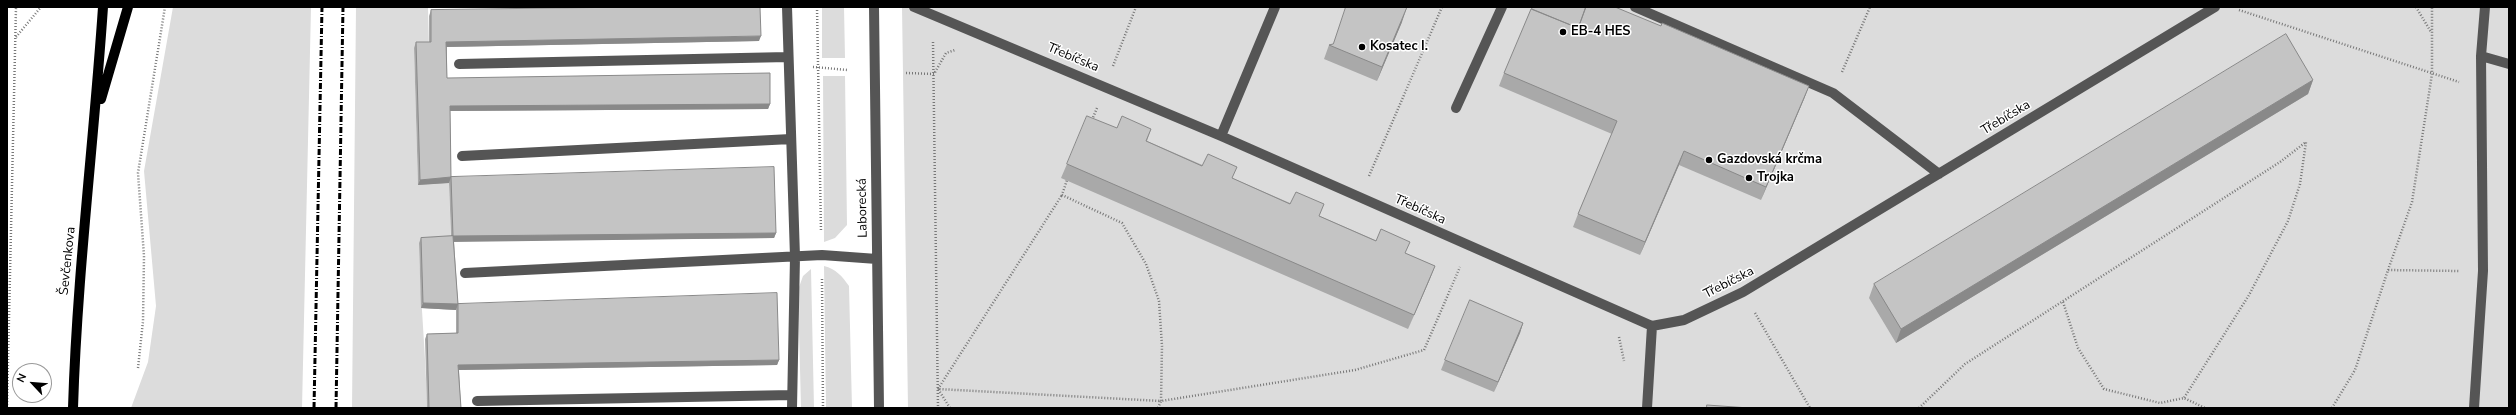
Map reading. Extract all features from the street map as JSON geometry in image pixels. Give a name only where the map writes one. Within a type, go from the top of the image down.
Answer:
[{"type":"main road","name":"Ševčenkova","points":[[73,408],[76,315],[96,116],[103,7]]},
{"type":"main road","name":"Ševčenkova","points":[[96,116],[128,7]]},
{"type":"street","points":[[787,7],[795,257],[792,408]]},
{"type":"street","name":"Laborecká","points":[[874,7],[879,408]]},
{"type":"street","name":"Třebíčska","points":[[914,7],[1106,86],[1652,326],[1684,320],[1743,292],[2215,7]]},
{"type":"street","points":[[1221,136],[1275,7]]},
{"type":"street","points":[[1456,108],[1502,7]]},
{"type":"street","points":[[1634,7],[1834,93],[1939,174]]},
{"type":"street","points":[[2474,408],[2483,271],[2481,56],[2485,7]]},
{"type":"street","points":[[2481,56],[2509,64]]},
{"type":"street","points":[[459,64],[788,57]]},
{"type":"street","points":[[462,156],[791,139]]},
{"type":"street","points":[[465,273],[822,256],[877,259]]},
{"type":"street","points":[[1647,408],[1652,326]]},
{"type":"street","points":[[477,401],[792,395]]},
{"type":"path","points":[[7,408],[16,7]]},
{"type":"path","points":[[16,38],[41,7]]},
{"type":"path","points":[[138,368],[143,321],[144,256],[138,173],[165,7]]},
{"type":"path","points":[[817,7],[822,256],[823,408]]},
{"type":"path","points":[[1106,86],[1136,7]]},
{"type":"path","points":[[1360,198],[1442,7]]},
{"type":"path","points":[[1834,93],[1870,7]]},
{"type":"path","points":[[2416,7],[2431,32]]},
{"type":"path","points":[[2332,408],[2355,370],[2412,202],[2432,74],[2432,7]]},
{"type":"path","points":[[2236,10],[2432,74]]},
{"type":"path","points":[[933,39],[938,408]]},
{"type":"path","points":[[788,57],[818,69],[848,70]]},
{"type":"path","points":[[906,72],[934,74]]},
{"type":"path","points":[[1919,408],[1965,364],[2280,162],[2306,142],[2300,184],[2288,221],[2249,295],[2184,398]]},
{"type":"path","points":[[938,389],[1062,195],[1067,180]]},
{"type":"path","points":[[1062,195],[1122,223],[1146,264],[1159,301],[1162,346],[1161,401],[1158,408]]},
{"type":"path","points":[[938,389],[1161,401],[1356,370],[1424,350],[1463,261]]},
{"type":"path","points":[[2388,270],[2483,271]]},
{"type":"path","points":[[1743,292],[1810,408]]},
{"type":"path","points":[[2063,302],[2078,348],[2104,390],[2160,403],[2184,398],[2205,408]]},
{"type":"path","points":[[1617,330],[1626,366]]},
{"type":"path","points":[[938,389],[950,408]]},
{"type":"shaded area","points":[[173,7],[311,7],[302,408],[131,408],[148,362],[156,306],[144,171]]},
{"type":"shaded area","points":[[356,7],[428,7],[429,47],[414,48],[418,185],[449,183],[451,242],[419,243],[427,408],[352,408]]},
{"type":"shaded area","points":[[822,7],[844,7],[845,58],[822,58]]},
{"type":"shaded area","points":[[902,7],[2509,7],[2509,408],[908,408]]},
{"type":"shaded area","points":[[823,76],[845,76],[847,225],[835,238],[824,242]]},
{"type":"shaded area","points":[[824,266],[838,273],[849,286],[852,408],[826,408]]},
{"type":"shaded area","points":[[811,269],[814,408],[801,408],[798,290],[803,276]]},
{"type":"building","points":[[760,7],[761,36],[446,42],[447,78],[770,73],[770,104],[450,106],[451,177],[420,180],[416,42],[431,42],[431,10]]},
{"type":"building","name":"Kosatec I.","points":[[1346,7],[1407,7],[1382,67],[1329,45],[1333,44]]},
{"type":"building","points":[[1532,7],[1586,7],[1578,28],[1532,9]]},
{"type":"building","points":[[1586,7],[1615,7],[1661,26],[1662,23],[1809,86],[1766,187],[1684,151],[1645,242],[1578,214],[1617,121],[1504,73],[1531,9],[1578,28]]},
{"type":"building","points":[[2286,34],[2313,80],[1901,329],[1874,284]]},
{"type":"building","points":[[1087,116],[1117,128],[1122,116],[1151,129],[1146,141],[1202,166],[1208,154],[1237,167],[1232,178],[1290,204],[1296,192],[1324,204],[1319,216],[1376,241],[1381,229],[1410,242],[1405,253],[1435,266],[1414,315],[1067,164]]},
{"type":"building","points":[[774,167],[776,233],[453,236],[451,177]]},
{"type":"building","points":[[453,236],[458,304],[423,303],[421,238]]},
{"type":"building","points":[[777,293],[779,360],[458,365],[461,408],[429,408],[427,334],[458,333],[458,304]]},
{"type":"building","points":[[1470,300],[1523,323],[1498,382],[1445,360]]},
{"type":"building","points":[[1707,405],[1749,408],[1707,408]]},
{"type":"railway","points":[[314,408],[322,7]]},
{"type":"railway","points":[[336,408],[343,7]]},
{"type":"place","name":"EB-4 HES","points":[[1563,32]]},
{"type":"place","name":"Kosatec I.","points":[[1362,47]]},
{"type":"place","name":"Gazdovská krčma","points":[[1709,160]]},
{"type":"place","name":"Trojka","points":[[1749,178]]}]
